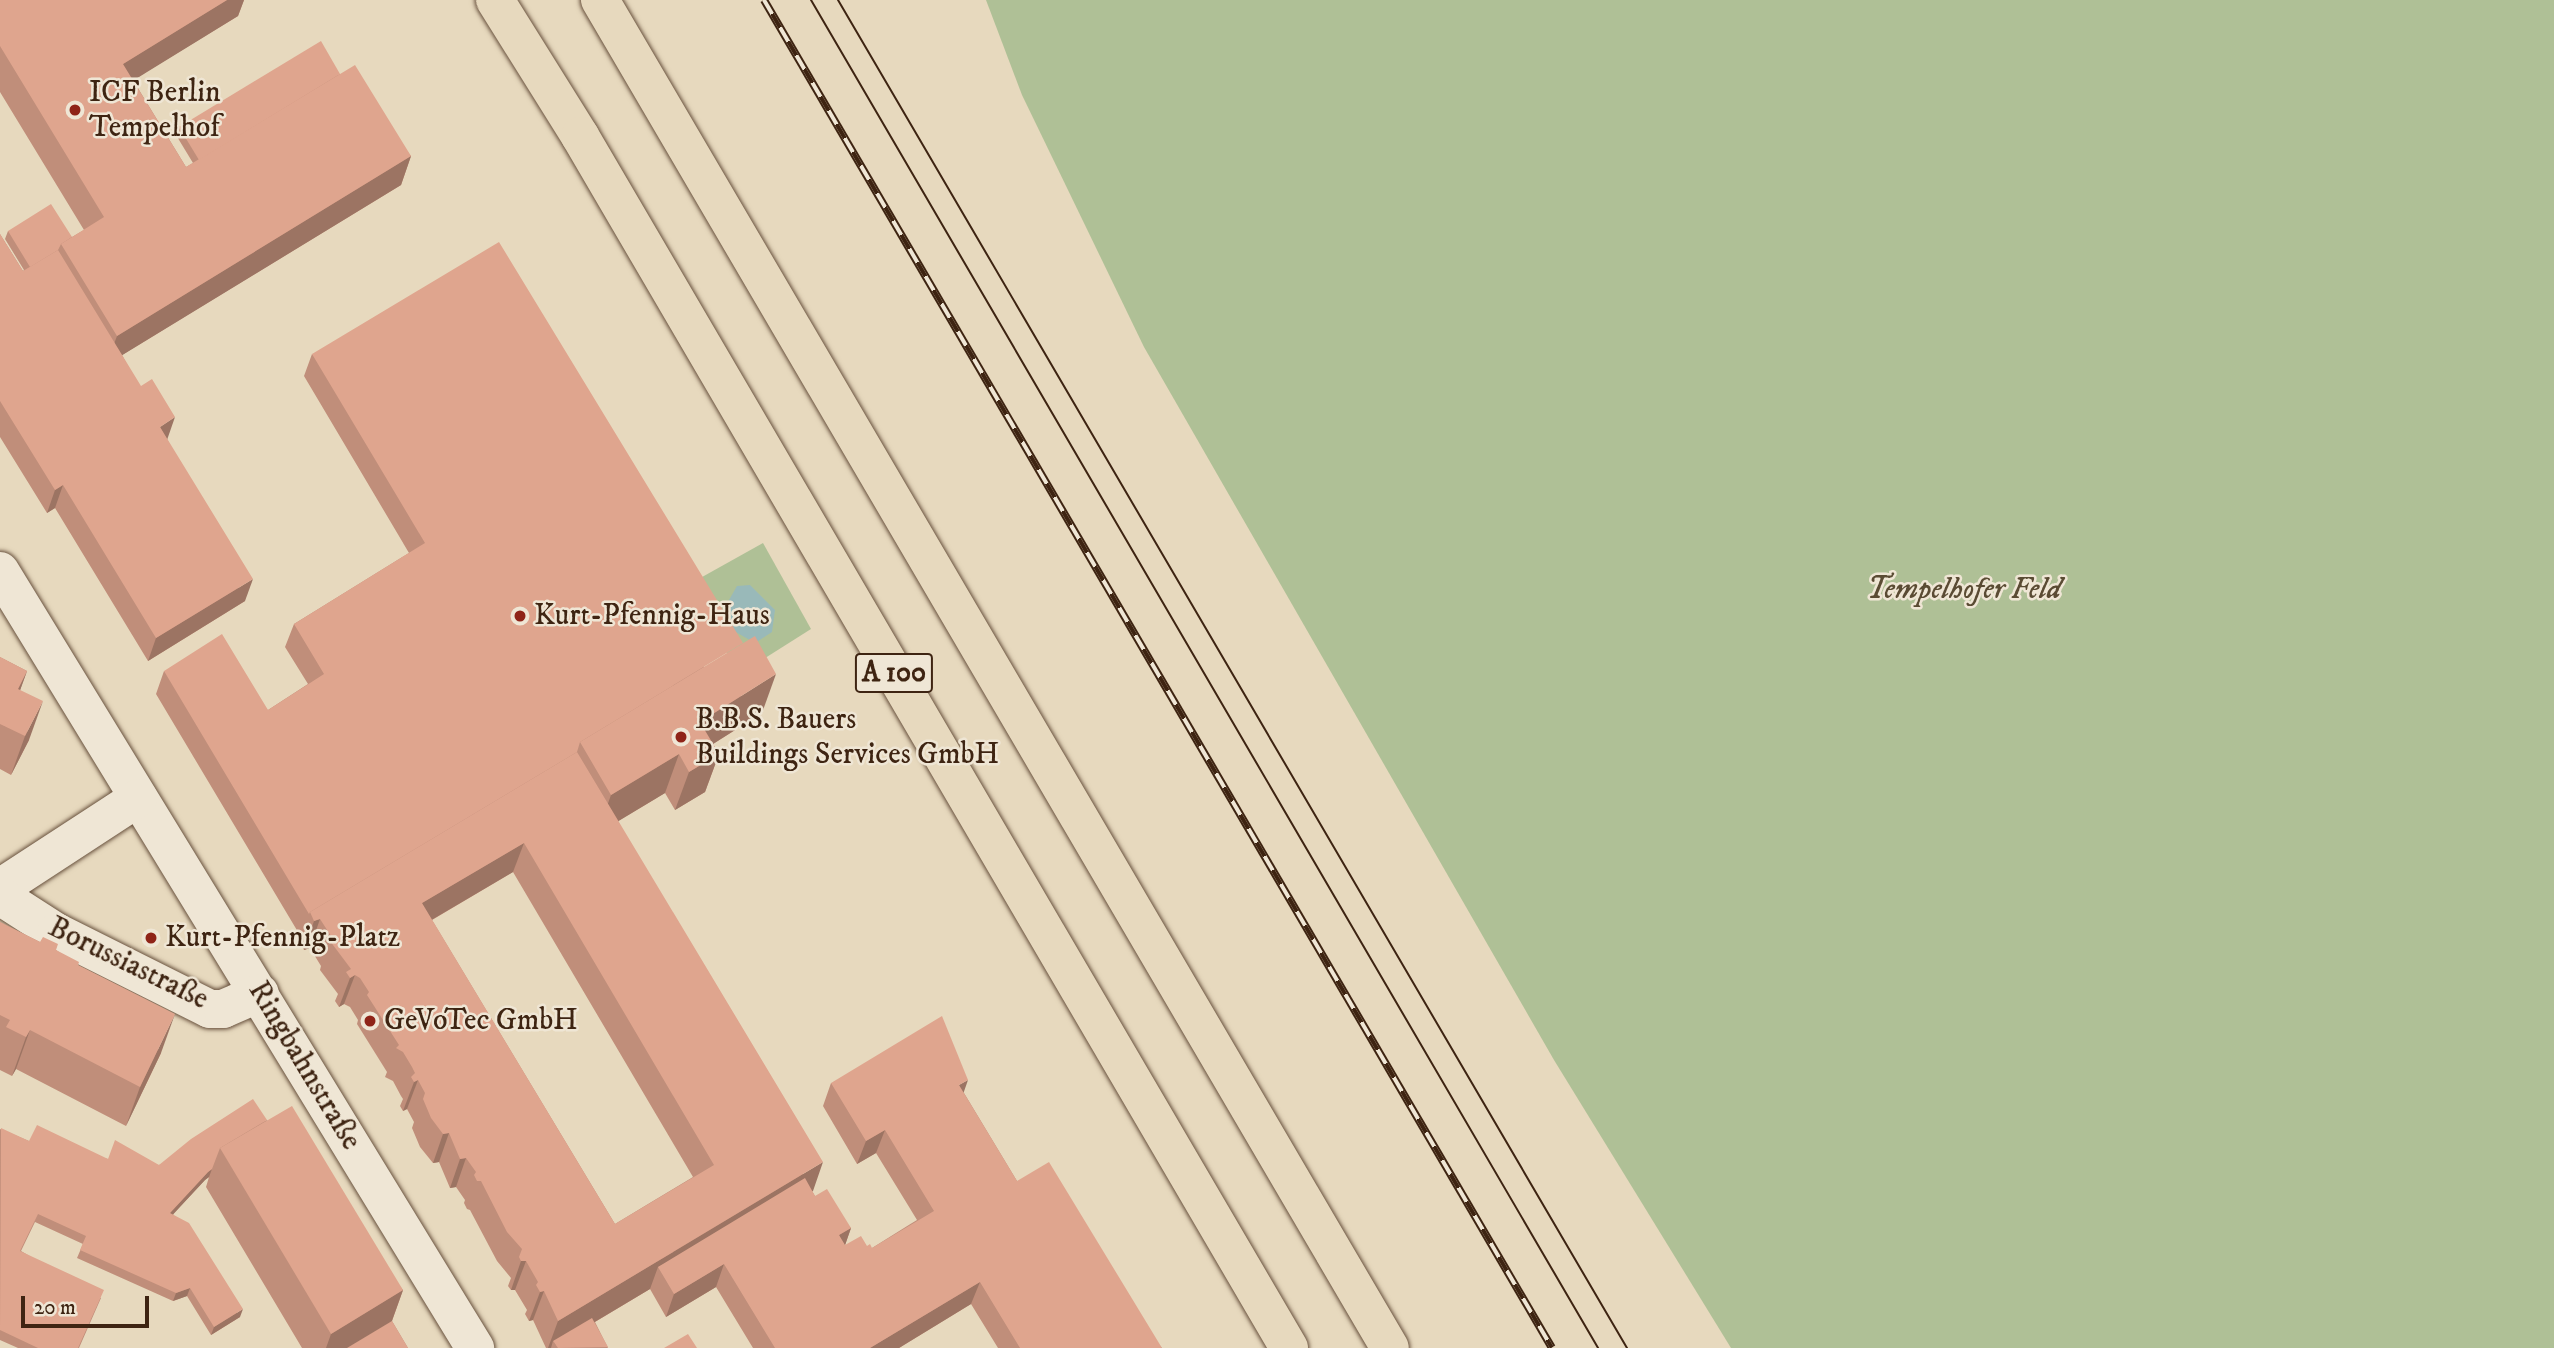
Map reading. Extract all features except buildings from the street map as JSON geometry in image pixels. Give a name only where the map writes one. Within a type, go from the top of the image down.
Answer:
[{"type":"highway","name":"A 100","points":[[495,0],[580,136],[1289,1348]]},
{"type":"highway","name":"A 100","points":[[600,0],[1390,1348]]},
{"type":"street","name":"Ringbahnstraße","points":[[0,570],[475,1348]]},
{"type":"street","points":[[0,888],[138,798]]},
{"type":"street","name":"Borussiastraße","points":[[0,896],[56,932],[211,1009],[223,1009],[260,993]]},
{"type":"green space","name":"Tempelhofer Feld","points":[[986,0],[2554,0],[2554,1348],[1731,1348],[1554,1060],[1144,347],[1022,95]]},
{"type":"green space","points":[[763,543],[811,629],[740,674],[686,586]]},
{"type":"water","points":[[750,585],[775,610],[772,632],[755,643],[734,631],[725,607],[737,586]]},
{"type":"tram line","points":[[811,0],[1598,1348]]},
{"type":"tram line","points":[[838,0],[1627,1348]]},
{"type":"railway","points":[[764,0],[1552,1348]]},
{"type":"place","name":"ICF Berlin Tempelhof","points":[[75,110]]},
{"type":"place","name":"Kurt-Pfennig-Haus","points":[[520,616]]},
{"type":"place","name":"B.B.S. Bauers Buildings Services GmbH","points":[[681,737]]},
{"type":"place","name":"Kurt-Pfennig-Platz","points":[[151,938]]},
{"type":"place","name":"GeVoTec GmbH","points":[[370,1021]]}]
